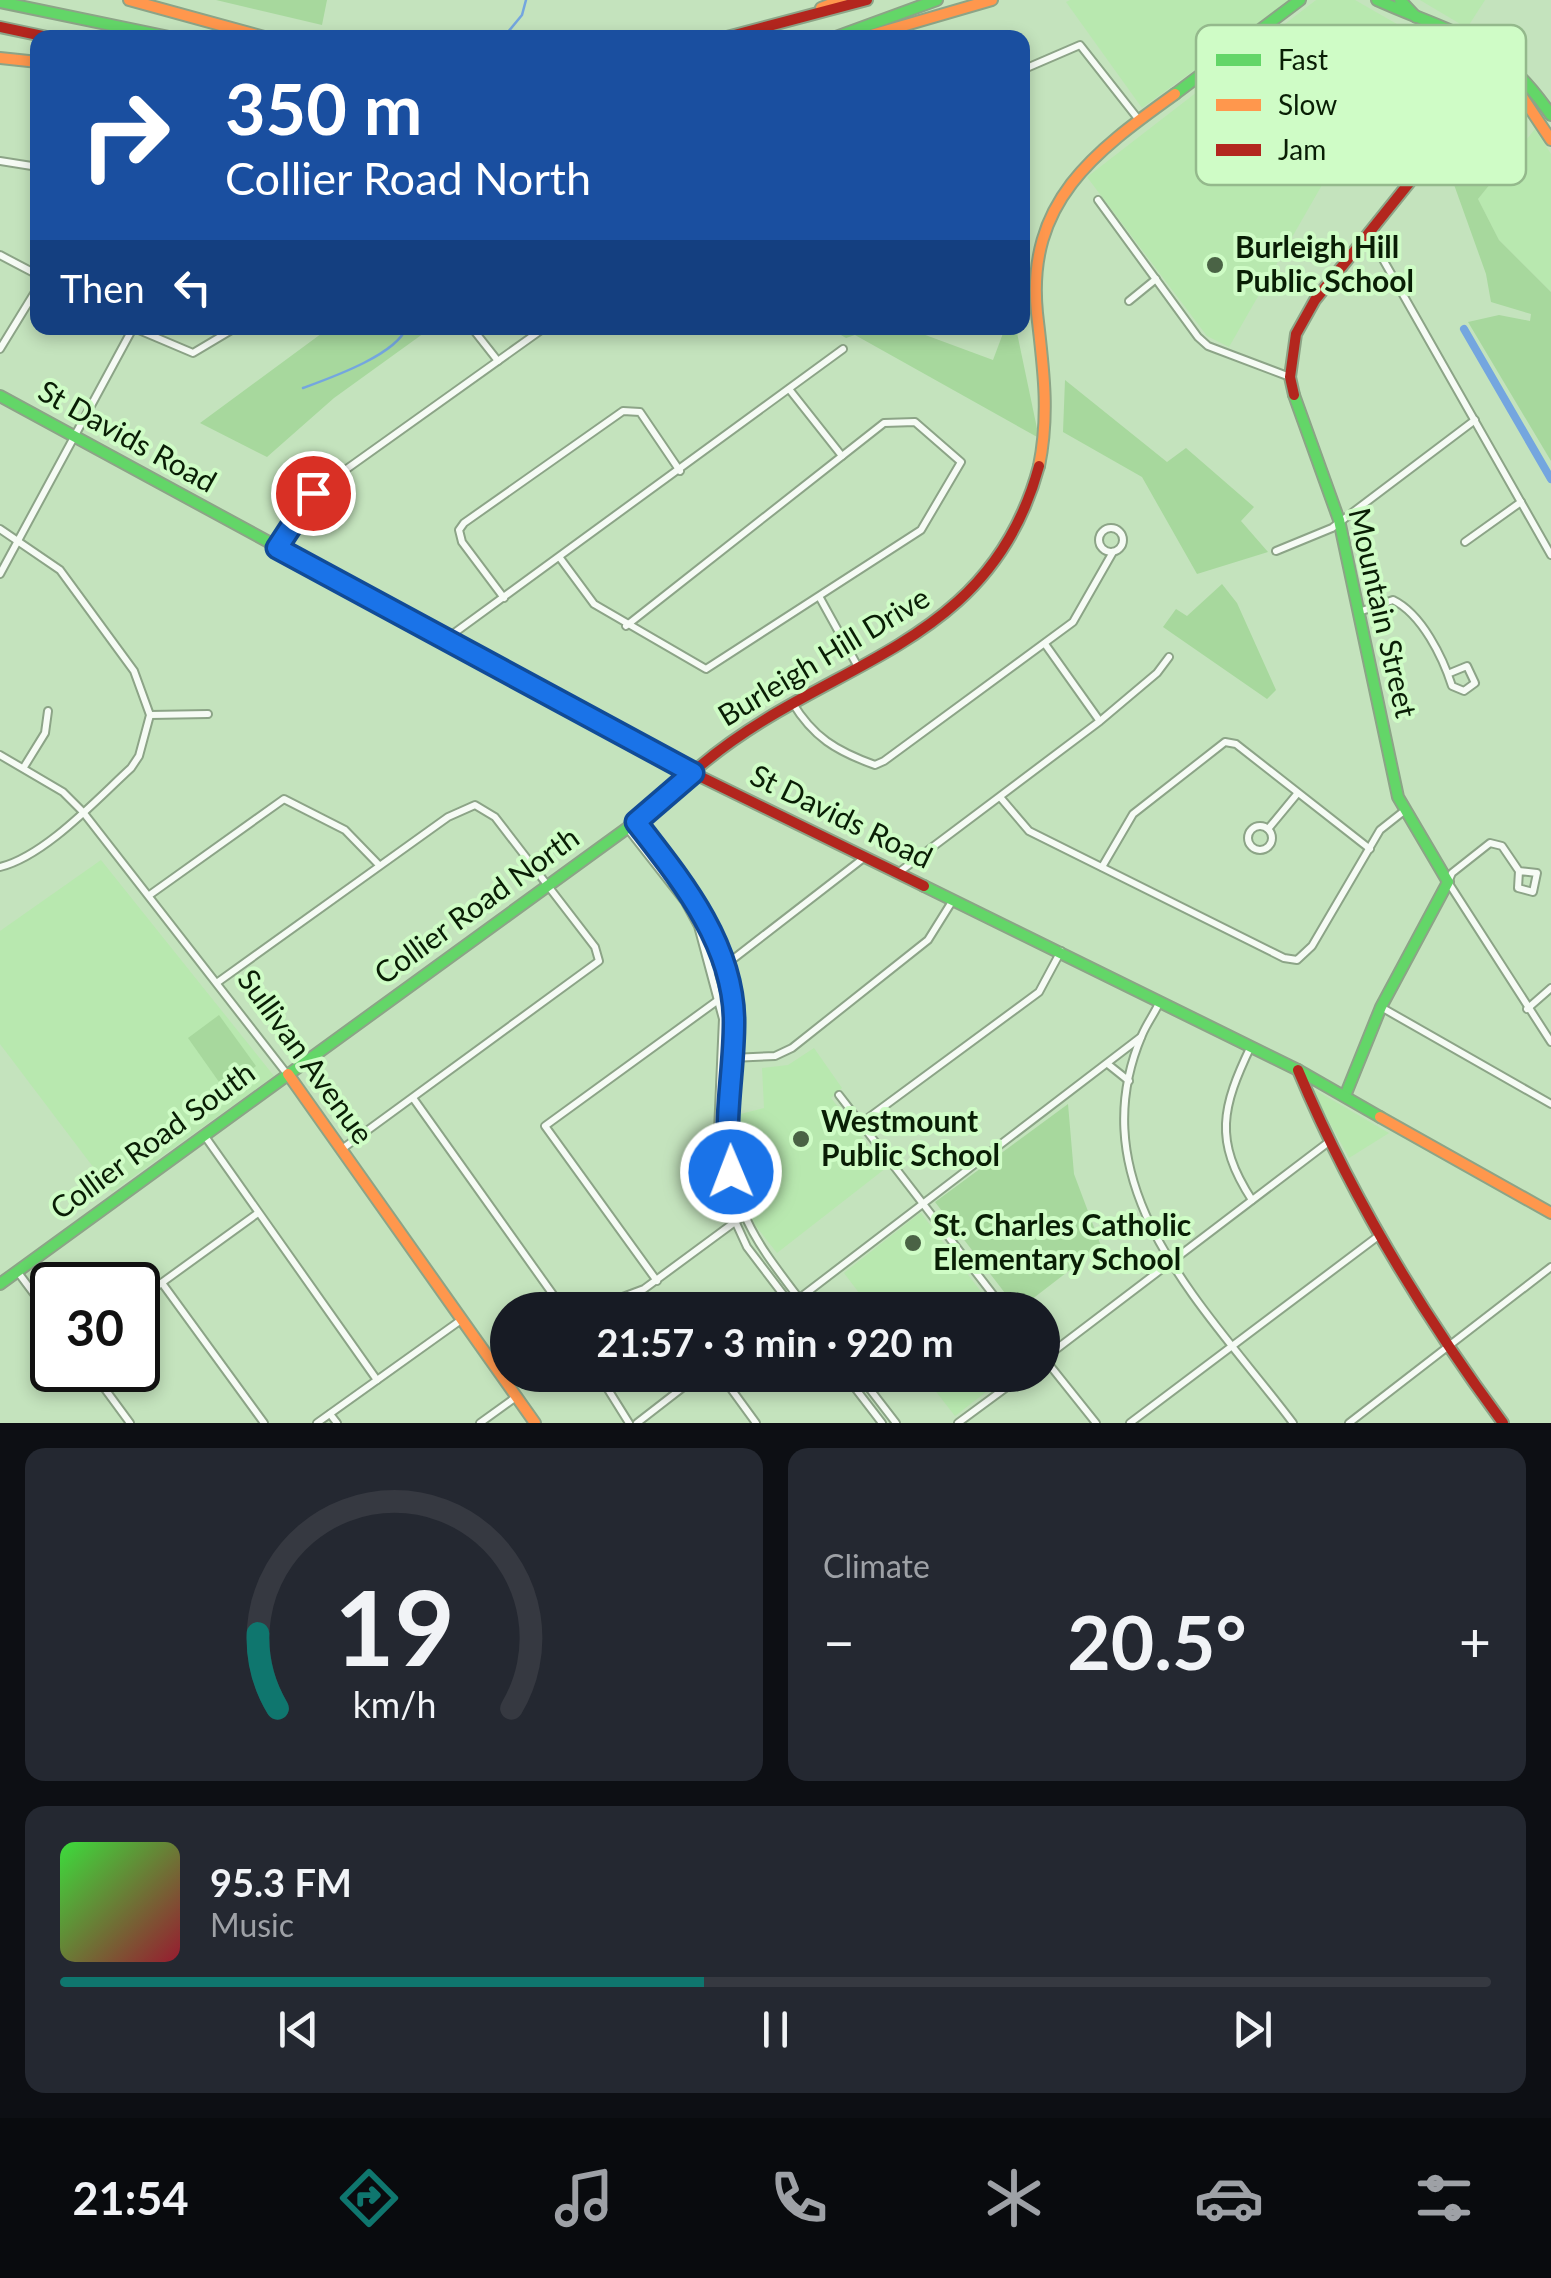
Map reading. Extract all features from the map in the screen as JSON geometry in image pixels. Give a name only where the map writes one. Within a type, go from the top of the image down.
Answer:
[{"type":"main road","points":[[130,0],[239,30]]},
{"type":"main road","points":[[758,30],[841,0]]},
{"type":"main road","points":[[761,30],[867,0]]},
{"type":"main road","points":[[855,30],[937,0]]},
{"type":"main road","points":[[889,30],[992,0]]},
{"type":"main road","name":"Burleigh Hill Drive","points":[[1267,25],[1300,0]]},
{"type":"main road","points":[[1377,0],[1434,25]]},
{"type":"main road","points":[[1400,0],[1416,17]]},
{"type":"main road","points":[[0,2],[135,30]]},
{"type":"main road","points":[[0,27],[30,33]]},
{"type":"main road","points":[[0,58],[30,61]]},
{"type":"main road","name":"Burleigh Hill Drive","points":[[693,773],[791,701],[922,630],[968,594],[1008,544],[1034,486],[1046,426],[1044,365],[1033,306],[1040,242],[1081,167],[1196,79]]},
{"type":"main road","points":[[1526,89],[1551,115]]},
{"type":"main road","points":[[1526,98],[1551,140]]},
{"type":"main road","name":"Mountain Street","points":[[1407,185],[1301,321],[1290,377],[1299,418],[1339,520],[1404,811],[1448,882]]},
{"type":"main road","name":"St Davids Road","points":[[0,396],[693,773],[1298,1070],[1551,1213]]},
{"type":"main road","name":"Collier Road North","points":[[288,1074],[631,825],[693,773]]},
{"type":"main road","points":[[1345,1096],[1381,1007],[1448,882]]},
{"type":"main road","points":[[1298,1070],[1330,1141],[1446,1348],[1503,1423]]},
{"type":"main road","name":"Collier Road South","points":[[0,1284],[288,1074]]},
{"type":"main road","name":"Sullivan Avenue","points":[[288,1074],[535,1423]]},
{"type":"street","points":[[1030,67],[1080,45],[1140,121]]},
{"type":"street","points":[[0,161],[30,166]]},
{"type":"street","points":[[1098,200],[1208,346],[1290,377]]},
{"type":"street","points":[[1368,233],[1551,555]]},
{"type":"street","points":[[0,255],[30,271]]},
{"type":"street","points":[[1130,300],[1156,279]]},
{"type":"street","points":[[0,350],[30,299]]},
{"type":"street","points":[[0,574],[130,335]]},
{"type":"street","points":[[151,335],[194,353],[224,335]]},
{"type":"street","points":[[478,335],[498,361]]},
{"type":"street","points":[[277,548],[313,493],[534,335]]},
{"type":"street","points":[[446,639],[843,349]]},
{"type":"street","points":[[789,389],[842,456]]},
{"type":"street","points":[[504,598],[462,542],[464,524],[623,412],[640,412],[680,471]]},
{"type":"street","points":[[1276,551],[1339,520],[1474,420]]},
{"type":"street","points":[[560,558],[594,604],[626,626],[706,669],[922,530],[960,462],[915,422],[884,423],[626,626]]},
{"type":"street","points":[[1466,542],[1521,502]]},
{"type":"street","points":[[0,529],[73,584],[134,671],[150,716],[139,756],[131,768],[27,855],[0,867]]},
{"type":"street","points":[[791,701],[810,731],[875,764],[1076,620],[1113,552]]},
{"type":"street","points":[[820,598],[857,666]]},
{"type":"street","points":[[1359,612],[1393,600],[1408,608],[1458,690],[1475,683],[1468,666],[1461,665],[1450,673]]},
{"type":"street","points":[[1045,644],[1100,721]]},
{"type":"street","points":[[898,873],[1100,721],[1157,674],[1169,658]]},
{"type":"street","points":[[24,767],[45,732],[48,711]]},
{"type":"street","points":[[150,716],[208,714]]},
{"type":"street","points":[[1102,867],[1133,814],[1224,742],[1236,744],[1370,849]]},
{"type":"street","name":"Sullivan Avenue","points":[[0,755],[62,792],[83,812],[151,894],[288,1074]]},
{"type":"street","points":[[1268,828],[1297,794]]},
{"type":"street","points":[[1000,796],[1029,830],[1284,958],[1297,960],[1312,946],[1380,830],[1404,811]]},
{"type":"street","points":[[151,894],[284,799],[344,830],[379,866]]},
{"type":"street","points":[[218,982],[448,817],[475,805],[495,817],[595,947],[600,961],[342,1149]]},
{"type":"street","points":[[631,825],[702,909],[722,965],[730,996],[729,1162],[743,1216],[795,1292]]},
{"type":"street","points":[[631,825],[692,912],[712,970],[719,998],[717,1154],[724,1197],[734,1223],[779,1292]]},
{"type":"street","points":[[1518,871],[1502,846],[1490,843],[1448,882],[1551,1042]]},
{"type":"street","points":[[712,970],[865,857]]},
{"type":"street","points":[[721,1057],[775,1056],[792,1048],[928,940],[952,900]]},
{"type":"street","points":[[860,1124],[1039,992],[1060,951]]},
{"type":"street","points":[[1527,1010],[1551,988]]},
{"type":"street","points":[[657,1281],[546,1126],[719,998],[730,996]]},
{"type":"street","points":[[1160,1001],[1142,1036],[1130,1082],[1125,1128],[1130,1178],[1148,1226],[1170,1262],[1294,1423]]},
{"type":"street","points":[[1381,1007],[1551,1104]]},
{"type":"street","points":[[807,1292],[1142,1036]]},
{"type":"street","points":[[1251,1046],[1227,1100],[1225,1137],[1235,1175],[1252,1200]]},
{"type":"street","points":[[1108,1065],[1130,1082]]},
{"type":"street","points":[[839,1095],[990,1292]]},
{"type":"street","points":[[413,1098],[551,1292]]},
{"type":"street","points":[[204,1136],[377,1380]]},
{"type":"street","points":[[1060,1345],[1330,1141]]},
{"type":"street","points":[[258,1213],[162,1283],[264,1423]]},
{"type":"street","points":[[639,1292],[743,1216]]},
{"type":"street","points":[[1130,1423],[1381,1234]]},
{"type":"street","points":[[1349,1423],[1551,1267]]},
{"type":"street","points":[[17,1271],[30,1288]]},
{"type":"street","points":[[318,1423],[461,1320]]},
{"type":"street","points":[[1060,1379],[1096,1423]]},
{"type":"street","points":[[107,1392],[130,1423]]},
{"type":"street","points":[[610,1392],[629,1423]]},
{"type":"street","points":[[637,1423],[678,1392]]},
{"type":"street","points":[[734,1392],[756,1423]]},
{"type":"street","points":[[859,1392],[882,1423]]},
{"type":"street","points":[[872,1392],[896,1423]]},
{"type":"street","points":[[958,1423],[1000,1392]]},
{"type":"street","points":[[480,1423],[516,1396]]},
{"type":"street","points":[[330,1414],[337,1423]]},
{"type":"shaded area","points":[[216,0],[327,0],[322,25]]},
{"type":"shaded area","points":[[1291,0],[1257,25],[1196,25],[1196,69],[1142,108],[1066,2]]},
{"type":"shaded area","name":"Burleigh Hill Public School","points":[[1316,0],[1355,0],[1399,25],[1284,25]]},
{"type":"shaded area","points":[[1420,0],[1485,0],[1469,25],[1462,25]]},
{"type":"shaded area","name":"Burleigh Hill Public School","points":[[1196,93],[1196,185],[1322,185],[1229,347],[1207,336],[1087,177]]},
{"type":"shaded area","points":[[1535,129],[1551,154],[1551,292],[1499,240],[1478,199],[1489,185],[1526,185],[1526,140]]},
{"type":"shaded area","points":[[1454,185],[1489,185],[1478,199],[1499,240],[1551,292],[1551,461],[1468,322],[1499,315],[1530,321],[1531,314],[1491,302],[1486,274]]},
{"type":"shaded area","points":[[319,335],[421,335],[334,398],[267,457],[200,423]]},
{"type":"shaded area","points":[[855,335],[925,335],[993,360],[1002,335],[1017,335],[1039,438]]},
{"type":"shaded area","points":[[1065,380],[1167,462],[1186,448],[1254,507],[1241,521],[1268,552],[1197,574],[1142,477],[1063,432]]},
{"type":"shaded area","points":[[1222,584],[1237,603],[1276,690],[1267,699],[1163,627],[1176,609],[1187,616]]},
{"type":"shaded area","points":[[101,860],[274,1076],[112,1192],[0,1044],[0,931]]},
{"type":"shaded area","points":[[219,1015],[256,1066],[224,1089],[188,1038]]},
{"type":"shaded area","name":"Westmount Public School","points":[[814,1048],[842,1088],[831,1098],[886,1168],[777,1253],[755,1225],[744,1200],[740,1114],[764,1108],[762,1068],[788,1065]]},
{"type":"shaded area","points":[[1310,1087],[1389,1133],[1349,1158]]},
{"type":"shaded area","points":[[1068,1104],[1074,1174],[1101,1246],[1041,1292],[1004,1292],[935,1202]]},
{"type":"shaded area","name":"St. Charles Catholic Elementary School","points":[[921,1213],[981,1292],[858,1292],[844,1273]]},
{"type":"shaded area","points":[[936,1392],[986,1392],[955,1416]]},
{"type":"waterway","points":[[510,30],[522,15],[526,0]]},
{"type":"waterway","points":[[1464,329],[1551,479]]},
{"type":"waterway","points":[[303,388],[376,356],[402,335]]},
{"type":"traffic: fast","points":[[855,30],[937,0]]},
{"type":"traffic: fast","points":[[1267,25],[1300,0]]},
{"type":"traffic: fast","points":[[1377,0],[1438,25]]},
{"type":"traffic: fast","points":[[1400,0],[1416,17]]},
{"type":"traffic: fast","points":[[0,2],[135,30]]},
{"type":"traffic: fast","points":[[1175,94],[1196,78]]},
{"type":"traffic: fast","points":[[1526,83],[1551,115]]},
{"type":"traffic: fast","points":[[1294,395],[1339,520],[1398,797],[1448,882],[1381,1007],[1345,1096]]},
{"type":"traffic: fast","points":[[0,396],[556,698]]},
{"type":"traffic: fast","points":[[0,1284],[626,829],[700,766]]},
{"type":"traffic: fast","points":[[924,886],[1298,1070],[1380,1117]]},
{"type":"traffic: slow","points":[[129,0],[239,30]]},
{"type":"traffic: slow","points":[[821,8],[841,0]]},
{"type":"traffic: slow","points":[[889,30],[992,0]]},
{"type":"traffic: slow","points":[[0,58],[30,61]]},
{"type":"traffic: slow","points":[[1039,466],[1045,408],[1036,274],[1043,240],[1054,210],[1093,160],[1175,94]]},
{"type":"traffic: slow","points":[[1526,102],[1551,140]]},
{"type":"traffic: slow","points":[[288,1074],[535,1423]]},
{"type":"traffic: slow","points":[[1380,1117],[1551,1213]]},
{"type":"traffic: jam","points":[[753,30],[867,0]]},
{"type":"traffic: jam","points":[[0,27],[30,33]]},
{"type":"traffic: jam","points":[[1294,395],[1290,377],[1296,334],[1315,300],[1407,185]]},
{"type":"traffic: jam","points":[[700,766],[749,730],[898,645],[943,614],[983,576],[1015,528],[1039,466]]},
{"type":"traffic: jam","points":[[556,698],[693,773],[924,886]]},
{"type":"traffic: jam","points":[[1298,1070],[1341,1163],[1390,1252],[1503,1423]]},
{"type":"place","name":"Burleigh Hill Public School","points":[[1215,265]]},
{"type":"place","name":"Westmount Public School","points":[[801,1139]]},
{"type":"place","name":"St. Charles Catholic Elementary School","points":[[913,1243]]},
{"type":"route","points":[[313,493],[277,548],[693,773],[636,822],[702,909],[722,965],[734,1012],[731,1172]]}]
